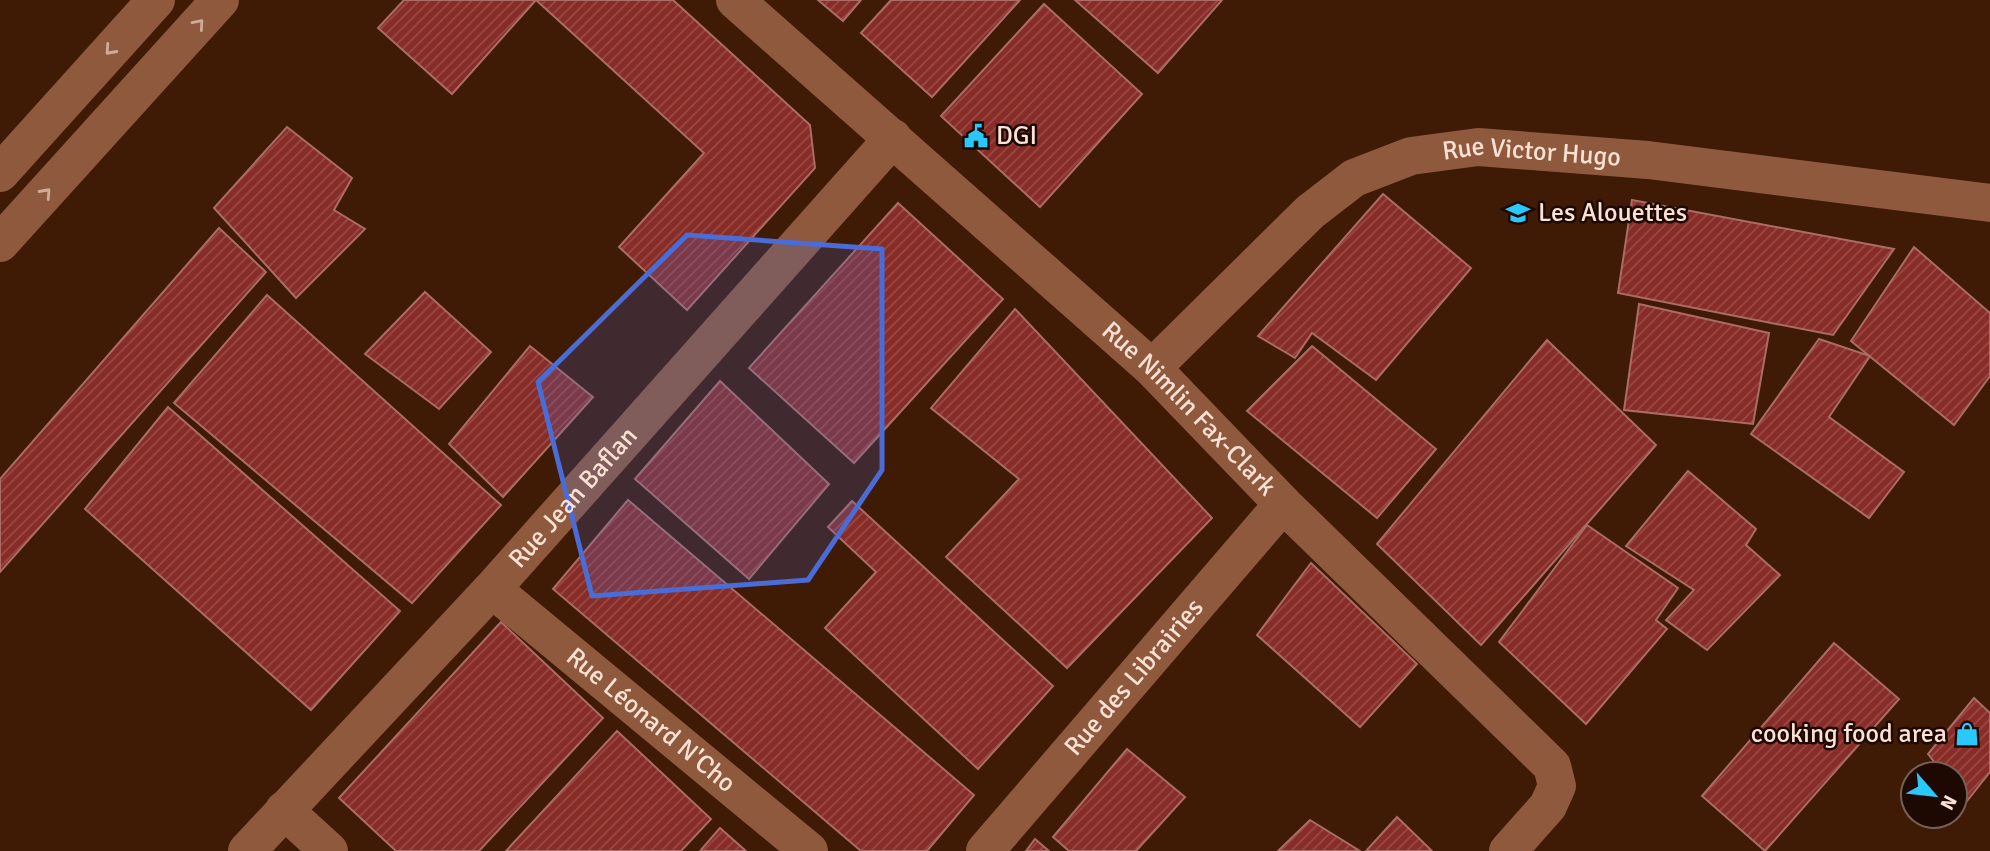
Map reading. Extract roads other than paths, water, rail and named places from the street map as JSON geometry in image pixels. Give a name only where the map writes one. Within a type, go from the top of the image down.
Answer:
[{"type":"street","points":[[0,173],[156,0]]},
{"type":"street","points":[[0,243],[220,0]]},
{"type":"street","name":"Rue Nimlin Fax-Clark","points":[[735,0],[1152,368],[1283,504],[1552,766],[1557,786],[1548,806],[1508,851]]},
{"type":"street","name":"Rue Jean Baflan","points":[[247,851],[492,589],[893,138]]},
{"type":"street","name":"Rue Victor Hugo","points":[[1152,368],[1310,212],[1354,177],[1412,156],[1478,147],[1648,160],[1990,203]]},
{"type":"street","name":"Rue des Librairies","points":[[985,851],[1283,504]]},
{"type":"street","name":"Rue Léonard N'Cho","points":[[492,589],[809,851]]},
{"type":"street","points":[[284,810],[329,851]]},
{"type":"place","name":"DGI","points":[[976,136]]},
{"type":"place","name":"Les Alouettes","points":[[1518,213]]},
{"type":"place","name":"cooking food area","points":[[1967,734]]}]
